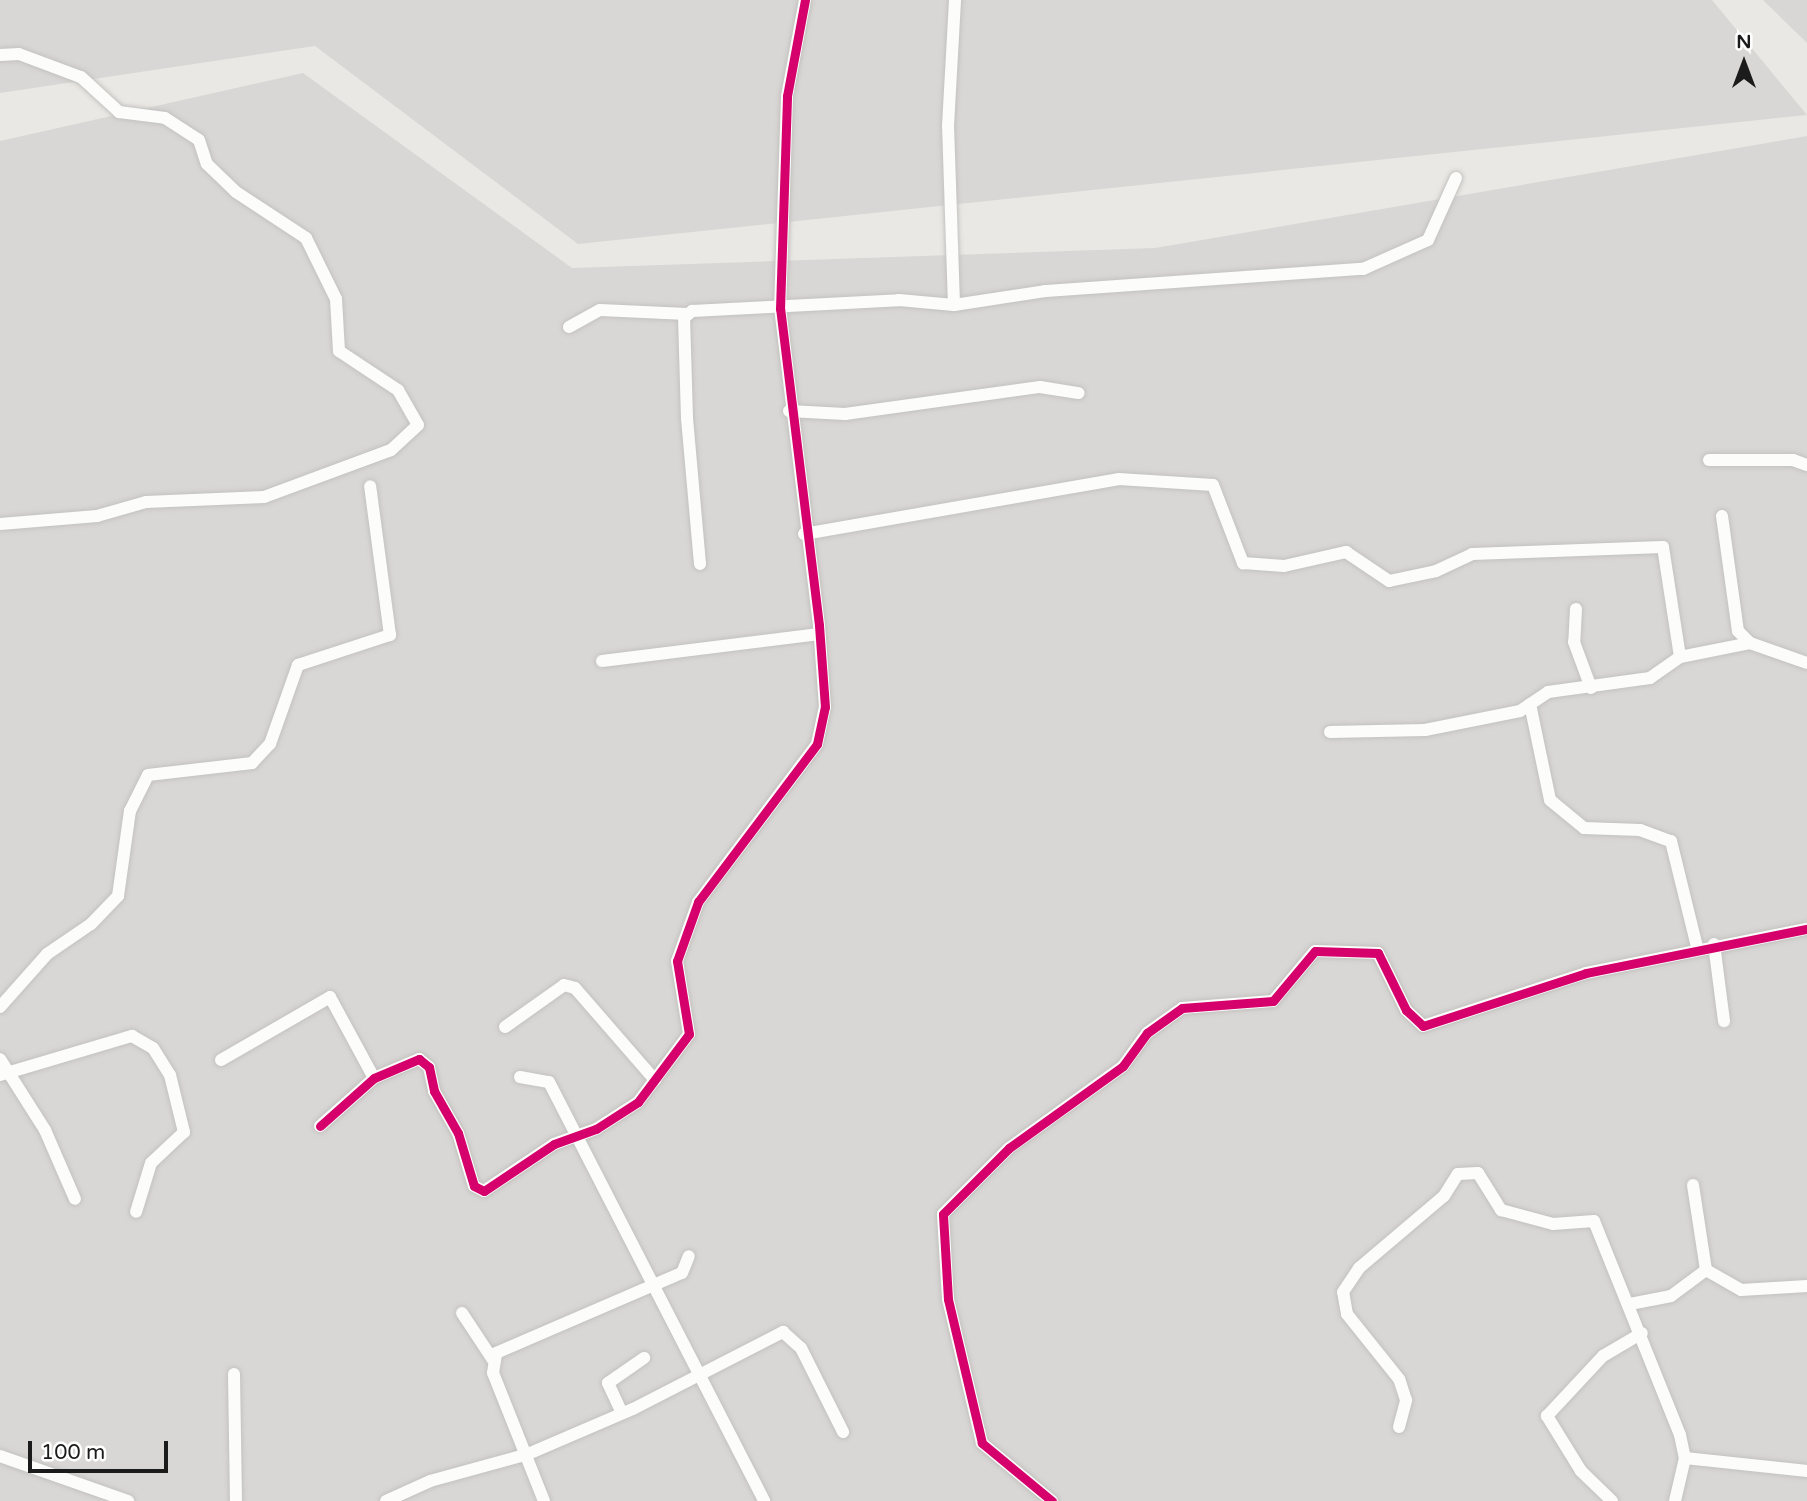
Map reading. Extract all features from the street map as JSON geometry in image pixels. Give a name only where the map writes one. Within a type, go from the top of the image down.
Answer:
[{"type":"street","points":[[320,1126],[374,1078],[419,1059],[429,1067],[474,1186],[484,1192],[554,1144],[578,1136],[638,1102],[689,1034],[677,961],[698,902],[817,744],[825,706],[819,634],[789,411],[780,309],[787,96],[805,0]]},
{"type":"street","points":[[954,305],[948,126],[956,0]]},
{"type":"street","points":[[0,55],[19,54],[81,77],[119,112],[165,118],[199,140],[206,164],[236,192],[306,238],[337,299],[339,351],[398,390],[418,425],[391,450],[264,497],[146,502],[97,516],[0,524]]},
{"type":"street","points":[[569,327],[600,310],[687,314],[899,300],[954,305],[1059,290],[1363,269],[1428,240],[1456,178]]},
{"type":"street","points":[[687,314],[687,418],[700,564]]},
{"type":"street","points":[[789,411],[845,414],[1040,387],[1079,393]]},
{"type":"street","points":[[1709,460],[1793,460],[1807,466]]},
{"type":"street","points":[[804,534],[1119,479],[1213,485],[1243,563],[1284,566],[1346,552],[1389,581],[1436,571],[1472,554],[1662,547],[1680,657]]},
{"type":"street","points":[[0,1007],[47,954],[92,924],[118,896],[130,811],[148,775],[252,763],[270,744],[298,665],[390,635],[370,486]]},
{"type":"street","points":[[1722,516],[1733,622],[1750,643]]},
{"type":"street","points":[[1576,608],[1574,642],[1591,688]]},
{"type":"street","points":[[601,661],[819,634]]},
{"type":"street","points":[[1329,732],[1425,730],[1531,704],[1548,692],[1650,678],[1680,657],[1750,643],[1807,663]]},
{"type":"street","points":[[1531,704],[1550,800],[1584,828],[1640,830],[1671,841],[1697,947]]},
{"type":"street","points":[[1052,1501],[982,1443],[948,1299],[944,1209],[970,1192],[1009,1148],[1123,1066],[1147,1032],[1170,1016],[1200,1004],[1273,1001],[1315,951],[1378,953],[1406,1010],[1423,1026],[1543,985],[1642,966],[1697,947],[1807,929]]},
{"type":"street","points":[[1714,944],[1724,1021]]},
{"type":"street","points":[[505,1027],[564,985],[575,988],[655,1080]]},
{"type":"street","points":[[221,1059],[330,997],[374,1078]]},
{"type":"street","points":[[4,1073],[132,1036],[153,1048],[170,1075],[184,1132],[151,1163],[136,1212]]},
{"type":"street","points":[[0,1059],[4,1073],[45,1130],[75,1199]]},
{"type":"street","points":[[520,1077],[549,1082],[701,1370],[764,1501]]},
{"type":"street","points":[[1399,1427],[1406,1400],[1399,1379],[1347,1314],[1343,1292],[1359,1268],[1444,1196],[1458,1174],[1478,1172],[1501,1210],[1553,1224],[1594,1221],[1642,1333],[1685,1458],[1675,1501]]},
{"type":"street","points":[[1693,1185],[1706,1270]]},
{"type":"street","points":[[493,1360],[654,1282],[682,1273],[689,1256]]},
{"type":"street","points":[[1706,1270],[1741,1290],[1807,1286]]},
{"type":"street","points":[[1630,1304],[1671,1296],[1706,1270]]},
{"type":"street","points":[[462,1312],[493,1360],[544,1501]]},
{"type":"street","points":[[1612,1501],[1581,1471],[1547,1416],[1603,1356],[1642,1333]]},
{"type":"street","points":[[386,1501],[430,1481],[528,1454],[621,1411],[774,1334],[792,1335],[843,1432]]},
{"type":"street","points":[[621,1411],[608,1383],[645,1358]]},
{"type":"street","points":[[234,1374],[236,1501]]},
{"type":"street","points":[[0,1456],[128,1501]]},
{"type":"street","points":[[1685,1458],[1807,1471]]},
{"type":"shaded area","points":[[0,0],[1712,0],[1807,115],[578,244],[315,46],[0,93]]},
{"type":"shaded area","points":[[1763,0],[1807,0],[1807,43]]},
{"type":"shaded area","points":[[303,73],[572,268],[1155,248],[1807,136],[1807,1501],[0,1501],[0,141]]},
{"type":"cycle path","points":[[320,1126],[374,1078],[419,1059],[429,1067],[434,1091],[458,1133],[474,1186],[484,1191],[554,1144],[596,1129],[638,1102],[689,1034],[677,961],[698,902],[817,744],[825,707],[819,625],[780,309],[787,96],[805,0]]},
{"type":"cycle path","points":[[1052,1501],[982,1443],[948,1299],[943,1214],[1009,1148],[1123,1066],[1147,1033],[1182,1008],[1273,1001],[1315,951],[1378,953],[1406,1010],[1423,1026],[1586,973],[1807,929]]}]
